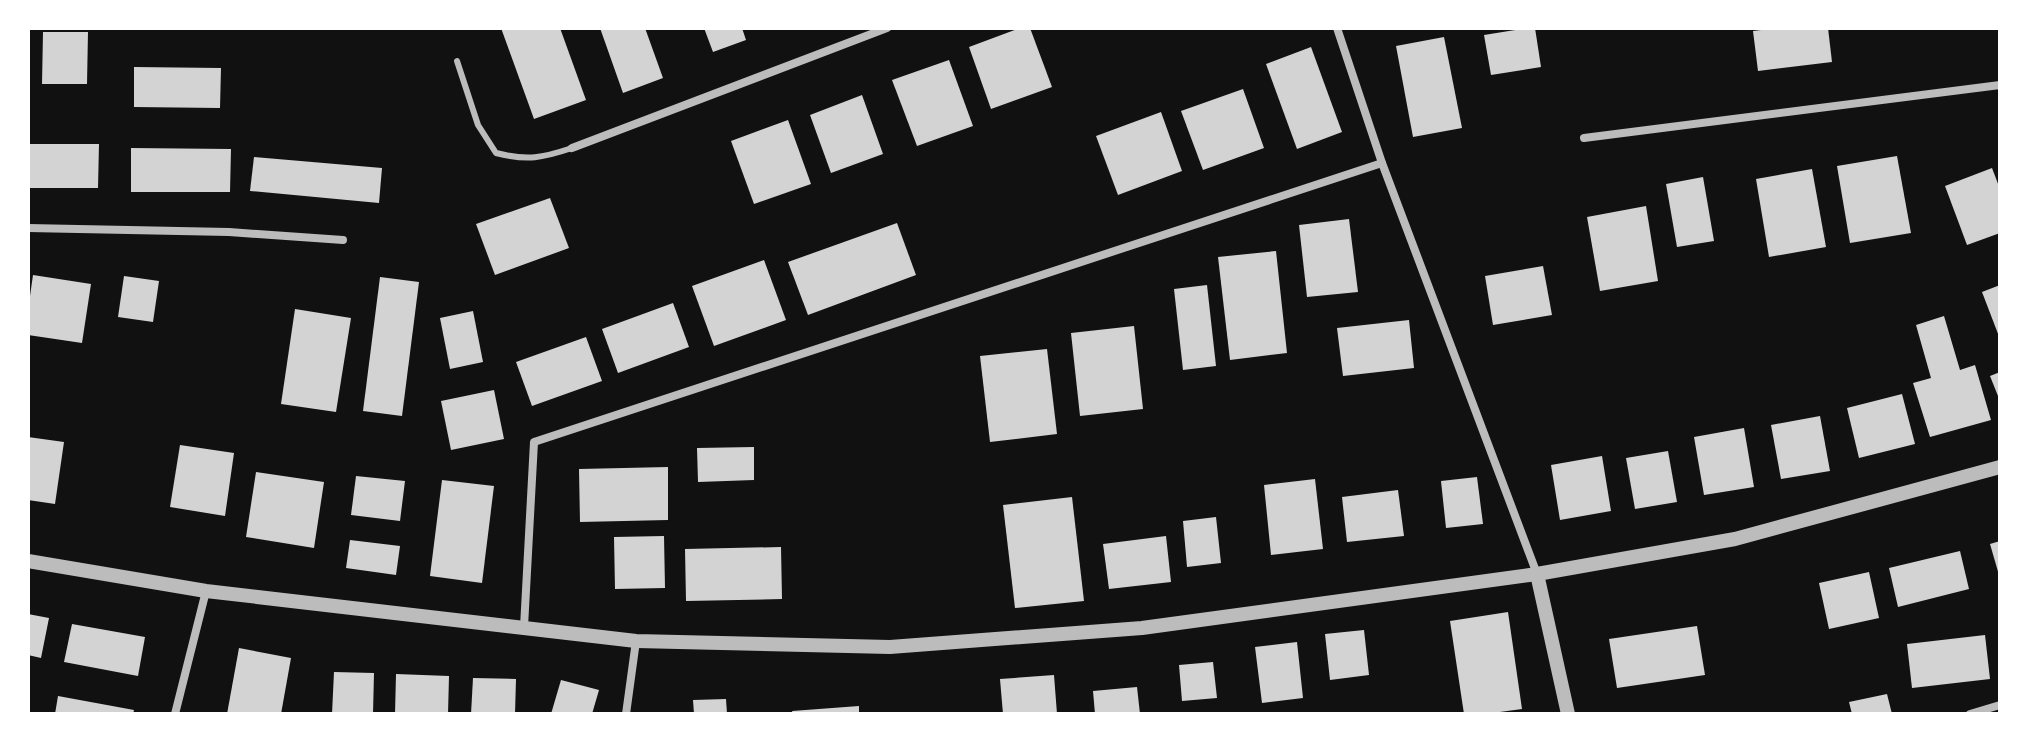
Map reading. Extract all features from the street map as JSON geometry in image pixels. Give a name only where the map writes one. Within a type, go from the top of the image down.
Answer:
[{"type":"street","points":[[572,148],[887,28]]},
{"type":"street","points":[[1337,28],[1382,163],[1537,574],[1568,714]]},
{"type":"street","points":[[1584,138],[2000,85]]},
{"type":"street","points":[[524,627],[534,442],[1382,163]]},
{"type":"street","points":[[28,228],[229,232],[343,240]]},
{"type":"street","points":[[28,561],[206,591],[636,641],[890,647],[1142,628],[1537,574],[1735,539],[2000,467]]},
{"type":"street","points":[[175,714],[206,591]]},
{"type":"street","points":[[626,714],[636,641]]},
{"type":"street","points":[[1970,714],[2000,705]]},
{"type":"lane","points":[[457,61],[478,125],[496,153],[517,159],[543,158],[572,148]]},
{"type":"building","points":[[501,28],[560,28],[586,100],[534,119]]},
{"type":"building","points":[[600,28],[645,28],[663,78],[623,93]]},
{"type":"building","points":[[704,28],[742,28],[746,40],[713,52]]},
{"type":"building","points":[[1020,28],[1030,28],[1052,87],[991,109],[969,47]]},
{"type":"building","points":[[1535,28],[1541,67],[1491,75],[1484,35]]},
{"type":"building","points":[[1828,28],[1832,62],[1758,71],[1753,31]]},
{"type":"building","points":[[43,32],[88,32],[87,84],[42,84]]},
{"type":"building","points":[[1444,37],[1462,128],[1413,137],[1396,46]]},
{"type":"building","points":[[1311,47],[1342,132],[1297,149],[1266,64]]},
{"type":"building","points":[[949,60],[973,126],[917,146],[892,80]]},
{"type":"building","points":[[134,67],[221,68],[220,108],[134,107]]},
{"type":"building","points":[[1243,89],[1264,148],[1203,170],[1181,111]]},
{"type":"building","points":[[862,95],[883,154],[831,173],[810,115]]},
{"type":"building","points":[[1161,112],[1182,171],[1118,195],[1096,136]]},
{"type":"building","points":[[788,120],[811,184],[754,204],[731,141]]},
{"type":"building","points":[[28,144],[99,144],[98,188],[28,188]]},
{"type":"building","points":[[131,148],[231,149],[230,192],[131,192]]},
{"type":"building","points":[[1897,156],[1911,233],[1850,243],[1837,166]]},
{"type":"building","points":[[254,157],[382,168],[379,203],[250,191]]},
{"type":"building","points":[[1992,168],[2000,189],[2000,233],[1967,245],[1945,186]]},
{"type":"building","points":[[1812,169],[1826,247],[1769,257],[1756,179]]},
{"type":"building","points":[[1703,177],[1714,241],[1677,247],[1666,184]]},
{"type":"building","points":[[550,198],[569,248],[495,275],[476,224]]},
{"type":"building","points":[[1646,206],[1658,281],[1600,291],[1587,217]]},
{"type":"building","points":[[1349,219],[1358,292],[1307,297],[1299,225]]},
{"type":"building","points":[[897,223],[916,275],[808,315],[788,262]]},
{"type":"building","points":[[1276,251],[1287,353],[1230,360],[1218,257]]},
{"type":"building","points":[[764,260],[786,320],[714,346],[692,286]]},
{"type":"building","points":[[1543,266],[1552,315],[1493,325],[1485,276]]},
{"type":"building","points":[[33,275],[91,284],[82,343],[28,335]]},
{"type":"building","points":[[124,276],[159,281],[153,322],[118,317]]},
{"type":"building","points":[[380,277],[419,282],[402,416],[363,411]]},
{"type":"building","points":[[1207,285],[1216,366],[1183,370],[1174,289]]},
{"type":"building","points":[[2000,285],[2000,339],[1982,292]]},
{"type":"building","points":[[673,303],[689,347],[618,373],[602,329]]},
{"type":"building","points":[[295,309],[351,318],[336,412],[281,404]]},
{"type":"building","points":[[473,311],[483,362],[450,369],[440,318]]},
{"type":"building","points":[[1944,316],[1960,370],[1975,365],[1991,420],[1930,437],[1913,383],[1931,378],[1916,325]]},
{"type":"building","points":[[1409,320],[1414,368],[1343,376],[1337,328]]},
{"type":"building","points":[[1134,326],[1143,409],[1080,416],[1071,333]]},
{"type":"building","points":[[586,337],[602,381],[532,406],[516,362]]},
{"type":"building","points":[[1047,349],[1057,434],[990,442],[980,356]]},
{"type":"building","points":[[2000,372],[2000,401],[1990,376]]},
{"type":"building","points":[[494,390],[504,439],[451,450],[441,401]]},
{"type":"building","points":[[1902,394],[1915,444],[1859,458],[1847,408]]},
{"type":"building","points":[[1820,416],[1830,471],[1781,479],[1771,425]]},
{"type":"building","points":[[1744,428],[1754,487],[1704,495],[1694,437]]},
{"type":"building","points":[[28,437],[64,442],[55,504],[28,500]]},
{"type":"building","points":[[180,445],[234,453],[225,516],[170,507]]},
{"type":"building","points":[[754,447],[754,480],[698,482],[697,448]]},
{"type":"building","points":[[1668,451],[1677,502],[1635,509],[1626,458]]},
{"type":"building","points":[[1602,456],[1611,511],[1560,520],[1551,465]]},
{"type":"building","points":[[668,467],[668,520],[580,522],[579,469]]},
{"type":"building","points":[[256,472],[324,482],[314,548],[246,537]]},
{"type":"building","points":[[356,476],[405,481],[400,521],[351,515]]},
{"type":"building","points":[[1477,477],[1483,524],[1446,528],[1441,481]]},
{"type":"building","points":[[1315,479],[1323,549],[1271,555],[1264,485]]},
{"type":"building","points":[[442,480],[494,486],[482,583],[430,576]]},
{"type":"building","points":[[1398,490],[1404,536],[1347,542],[1342,497]]},
{"type":"building","points":[[1072,497],[1084,601],[1015,608],[1003,505]]},
{"type":"building","points":[[1216,517],[1221,563],[1187,567],[1183,521]]},
{"type":"building","points":[[664,536],[665,588],[615,589],[614,537]]},
{"type":"building","points":[[1166,536],[1171,582],[1109,589],[1103,544]]},
{"type":"building","points":[[350,540],[400,546],[396,575],[346,568]]},
{"type":"building","points":[[2000,541],[2000,575],[1999,575],[1990,544]]},
{"type":"building","points":[[781,547],[782,599],[686,601],[685,549]]},
{"type":"building","points":[[1960,551],[1969,589],[1898,607],[1889,568]]},
{"type":"building","points":[[1869,572],[1879,618],[1829,629],[1819,583]]},
{"type":"building","points":[[1508,612],[1522,709],[1464,714],[1450,621]]},
{"type":"building","points":[[28,614],[49,618],[41,658],[28,655]]},
{"type":"building","points":[[72,624],[145,637],[138,676],[64,662]]},
{"type":"building","points":[[1697,626],[1705,675],[1617,688],[1609,639]]},
{"type":"building","points":[[1364,630],[1369,675],[1330,680],[1325,634]]},
{"type":"building","points":[[1985,635],[1990,679],[1912,688],[1907,644]]},
{"type":"building","points":[[1297,642],[1303,698],[1262,703],[1255,647]]},
{"type":"building","points":[[239,648],[291,658],[281,714],[227,714]]},
{"type":"building","points":[[1213,662],[1217,698],[1182,701],[1179,665]]},
{"type":"building","points":[[334,672],[374,673],[373,714],[332,714]]},
{"type":"building","points":[[396,674],[449,676],[448,714],[395,714]]},
{"type":"building","points":[[1054,675],[1057,714],[1003,714],[1000,679]]},
{"type":"building","points":[[473,678],[516,679],[515,714],[471,714]]},
{"type":"building","points":[[561,680],[599,690],[592,714],[551,714]]},
{"type":"building","points":[[1137,687],[1140,714],[1095,714],[1093,691]]},
{"type":"building","points":[[1887,694],[1892,714],[1852,714],[1849,702]]},
{"type":"building","points":[[58,696],[134,710],[133,714],[55,714]]},
{"type":"building","points":[[726,699],[727,714],[694,714],[693,700]]},
{"type":"building","points":[[859,706],[859,714],[793,714],[792,711]]}]
